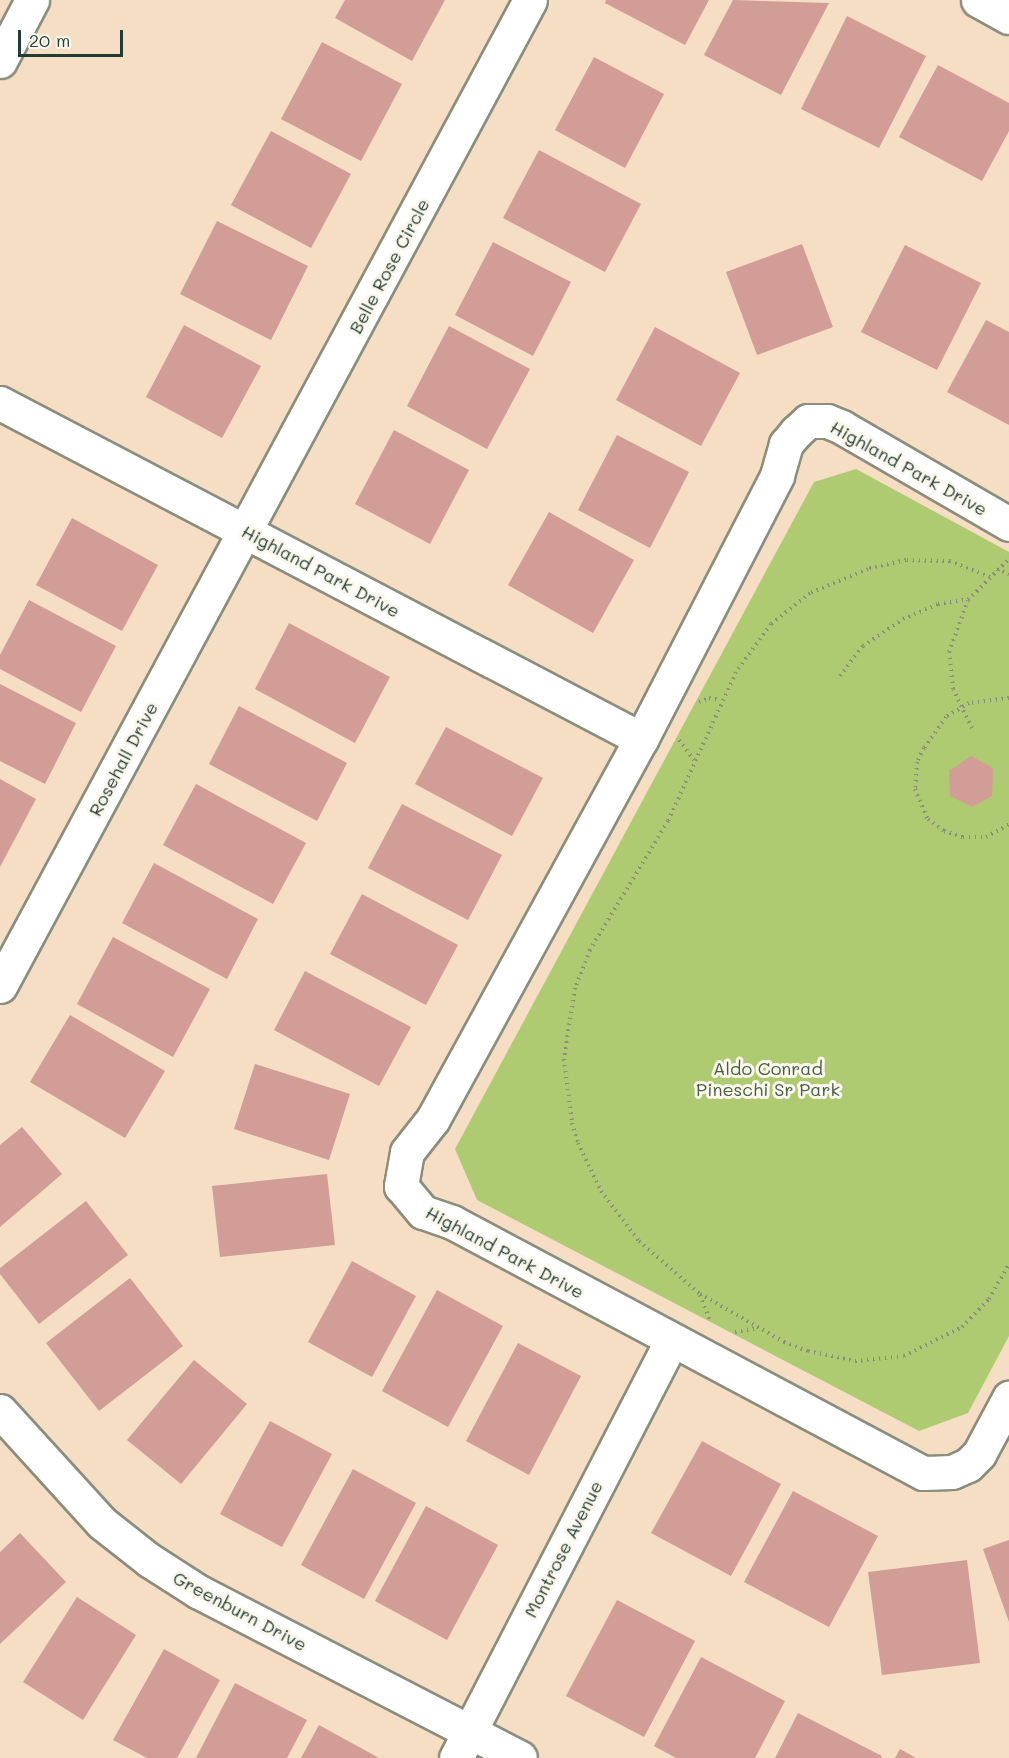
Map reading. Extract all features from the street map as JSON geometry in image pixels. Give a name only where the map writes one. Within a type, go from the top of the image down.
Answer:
[{"type":"street","points":[[0,61],[32,0]]},
{"type":"street","name":"Belle Rose Circle","points":[[246,531],[530,0]]},
{"type":"street","points":[[978,0],[1009,17]]},
{"type":"street","name":"Highland Park Drive","points":[[0,403],[641,739]]},
{"type":"street","name":"Highland Park Drive","points":[[1009,524],[842,427],[827,421],[808,421],[786,444],[777,476],[641,739],[433,1119],[407,1152],[401,1186],[423,1212],[452,1222],[671,1341],[923,1473],[952,1472],[968,1465],[979,1454],[1009,1398]]},
{"type":"street","name":"Rosehall Drive","points":[[0,986],[246,531]]},
{"type":"street","name":"Montrose Avenue","points":[[463,1745],[671,1341]]},
{"type":"street","name":"Greenburn Drive","points":[[0,1411],[102,1523],[149,1560],[199,1592],[463,1745],[520,1758]]},
{"type":"path","points":[[972,728],[953,689],[950,652],[969,598],[1009,558]]},
{"type":"path","points":[[990,577],[950,561],[906,560],[868,569],[820,588],[771,624],[736,672],[668,821],[590,950],[575,988],[567,1027],[564,1059],[572,1123],[601,1191],[639,1241],[700,1294],[757,1328],[808,1352],[838,1359],[871,1361],[904,1356],[962,1327],[989,1299],[1009,1264]]},
{"type":"path","points":[[997,569],[1009,574]]},
{"type":"path","points":[[840,676],[863,646],[903,619],[938,604],[969,598]]},
{"type":"path","points":[[1009,698],[991,697],[962,706],[933,733],[917,762],[915,789],[920,806],[928,819],[944,831],[963,837],[986,837],[1009,824]]},
{"type":"path","points":[[700,1294],[703,1310],[714,1324]]},
{"type":"path","points":[[726,1331],[745,1333],[757,1328]]},
{"type":"green space","name":"Aldo Conrad Pineschi Sr Park","points":[[856,469],[1009,552],[1009,1336],[968,1413],[919,1431],[477,1200],[455,1149],[814,482]]},
{"type":"building","points":[[345,0],[445,0],[412,61],[335,18]]},
{"type":"building","points":[[606,0],[709,0],[685,45],[605,3]]},
{"type":"building","points":[[733,0],[829,3],[781,95],[704,55]]},
{"type":"building","points":[[847,16],[926,56],[879,148],[801,109]]},
{"type":"building","points":[[322,42],[402,84],[361,161],[281,119]]},
{"type":"building","points":[[594,57],[664,94],[625,168],[555,130]]},
{"type":"building","points":[[938,65],[1009,103],[1009,131],[982,181],[899,137]]},
{"type":"building","points":[[271,131],[351,174],[311,248],[231,205]]},
{"type":"building","points":[[539,150],[641,204],[605,272],[503,218]]},
{"type":"building","points":[[217,221],[308,266],[271,340],[180,294]]},
{"type":"building","points":[[493,242],[571,282],[533,356],[455,315]]},
{"type":"building","points":[[802,244],[833,327],[757,355],[726,272]]},
{"type":"building","points":[[905,245],[981,283],[937,370],[861,332]]},
{"type":"building","points":[[986,320],[1009,332],[1009,425],[947,392]]},
{"type":"building","points":[[184,325],[261,366],[222,438],[146,397]]},
{"type":"building","points":[[449,326],[530,369],[487,449],[407,406]]},
{"type":"building","points":[[655,327],[740,373],[701,446],[616,400]]},
{"type":"building","points":[[394,430],[469,470],[430,544],[355,504]]},
{"type":"building","points":[[617,435],[689,472],[650,548],[578,510]]},
{"type":"building","points":[[549,512],[634,560],[593,633],[508,585]]},
{"type":"building","points":[[72,518],[158,565],[122,631],[36,585]]},
{"type":"building","points":[[29,600],[116,646],[81,712],[0,669],[0,655]]},
{"type":"building","points":[[289,623],[390,677],[355,743],[255,689]]},
{"type":"building","points":[[0,684],[76,723],[45,784],[0,761]]},
{"type":"building","points":[[239,706],[347,763],[317,821],[209,764]]},
{"type":"building","points":[[446,727],[543,778],[512,836],[415,784]]},
{"type":"building","points":[[971,756],[993,768],[992,796],[972,807],[950,796],[949,771]]},
{"type":"building","points":[[0,779],[36,799],[0,867]]},
{"type":"building","points":[[196,784],[306,843],[273,904],[163,845]]},
{"type":"building","points":[[402,804],[502,855],[468,920],[368,868]]},
{"type":"building","points":[[154,863],[258,919],[227,979],[122,923]]},
{"type":"building","points":[[362,894],[458,945],[426,1005],[330,954]]},
{"type":"building","points":[[113,937],[210,989],[173,1057],[77,1004]]},
{"type":"building","points":[[305,971],[411,1027],[379,1086],[274,1030]]},
{"type":"building","points":[[70,1015],[165,1071],[125,1138],[30,1082]]},
{"type":"building","points":[[255,1064],[350,1094],[329,1160],[234,1129]]},
{"type":"building","points":[[22,1127],[62,1174],[0,1227],[0,1145]]},
{"type":"building","points":[[327,1174],[335,1245],[220,1257],[212,1186]]},
{"type":"building","points":[[86,1201],[128,1255],[39,1324],[0,1274],[0,1268]]},
{"type":"building","points":[[352,1261],[416,1296],[372,1377],[308,1342]]},
{"type":"building","points":[[130,1278],[183,1346],[99,1411],[46,1343]]},
{"type":"building","points":[[437,1290],[503,1326],[448,1427],[382,1391]]},
{"type":"building","points":[[518,1343],[581,1376],[529,1475],[466,1441]]},
{"type":"building","points":[[194,1360],[247,1404],[181,1484],[127,1440]]},
{"type":"building","points":[[270,1421],[332,1454],[282,1547],[220,1514]]},
{"type":"building","points":[[702,1441],[781,1484],[731,1576],[651,1533]]},
{"type":"building","points":[[353,1469],[416,1503],[364,1599],[301,1565]]},
{"type":"building","points":[[793,1491],[878,1536],[829,1627],[744,1582]]},
{"type":"building","points":[[426,1506],[498,1545],[447,1640],[375,1601]]},
{"type":"building","points":[[20,1533],[66,1582],[0,1644],[0,1552]]},
{"type":"building","points":[[1009,1540],[1009,1622],[983,1549]]},
{"type":"building","points":[[967,1560],[980,1663],[882,1675],[868,1572]]},
{"type":"building","points":[[77,1597],[136,1635],[83,1720],[23,1682]]},
{"type":"building","points":[[617,1600],[695,1641],[644,1737],[566,1696]]},
{"type":"building","points":[[164,1649],[220,1680],[177,1758],[147,1758],[113,1740]]},
{"type":"building","points":[[701,1657],[785,1701],[755,1758],[676,1758],[654,1746]]},
{"type":"building","points":[[235,1683],[307,1720],[287,1758],[196,1758]]},
{"type":"building","points":[[798,1713],[882,1756],[881,1758],[775,1758]]},
{"type":"building","points":[[319,1725],[379,1758],[301,1758]]},
{"type":"building","points":[[900,1749],[916,1758],[895,1758]]}]
